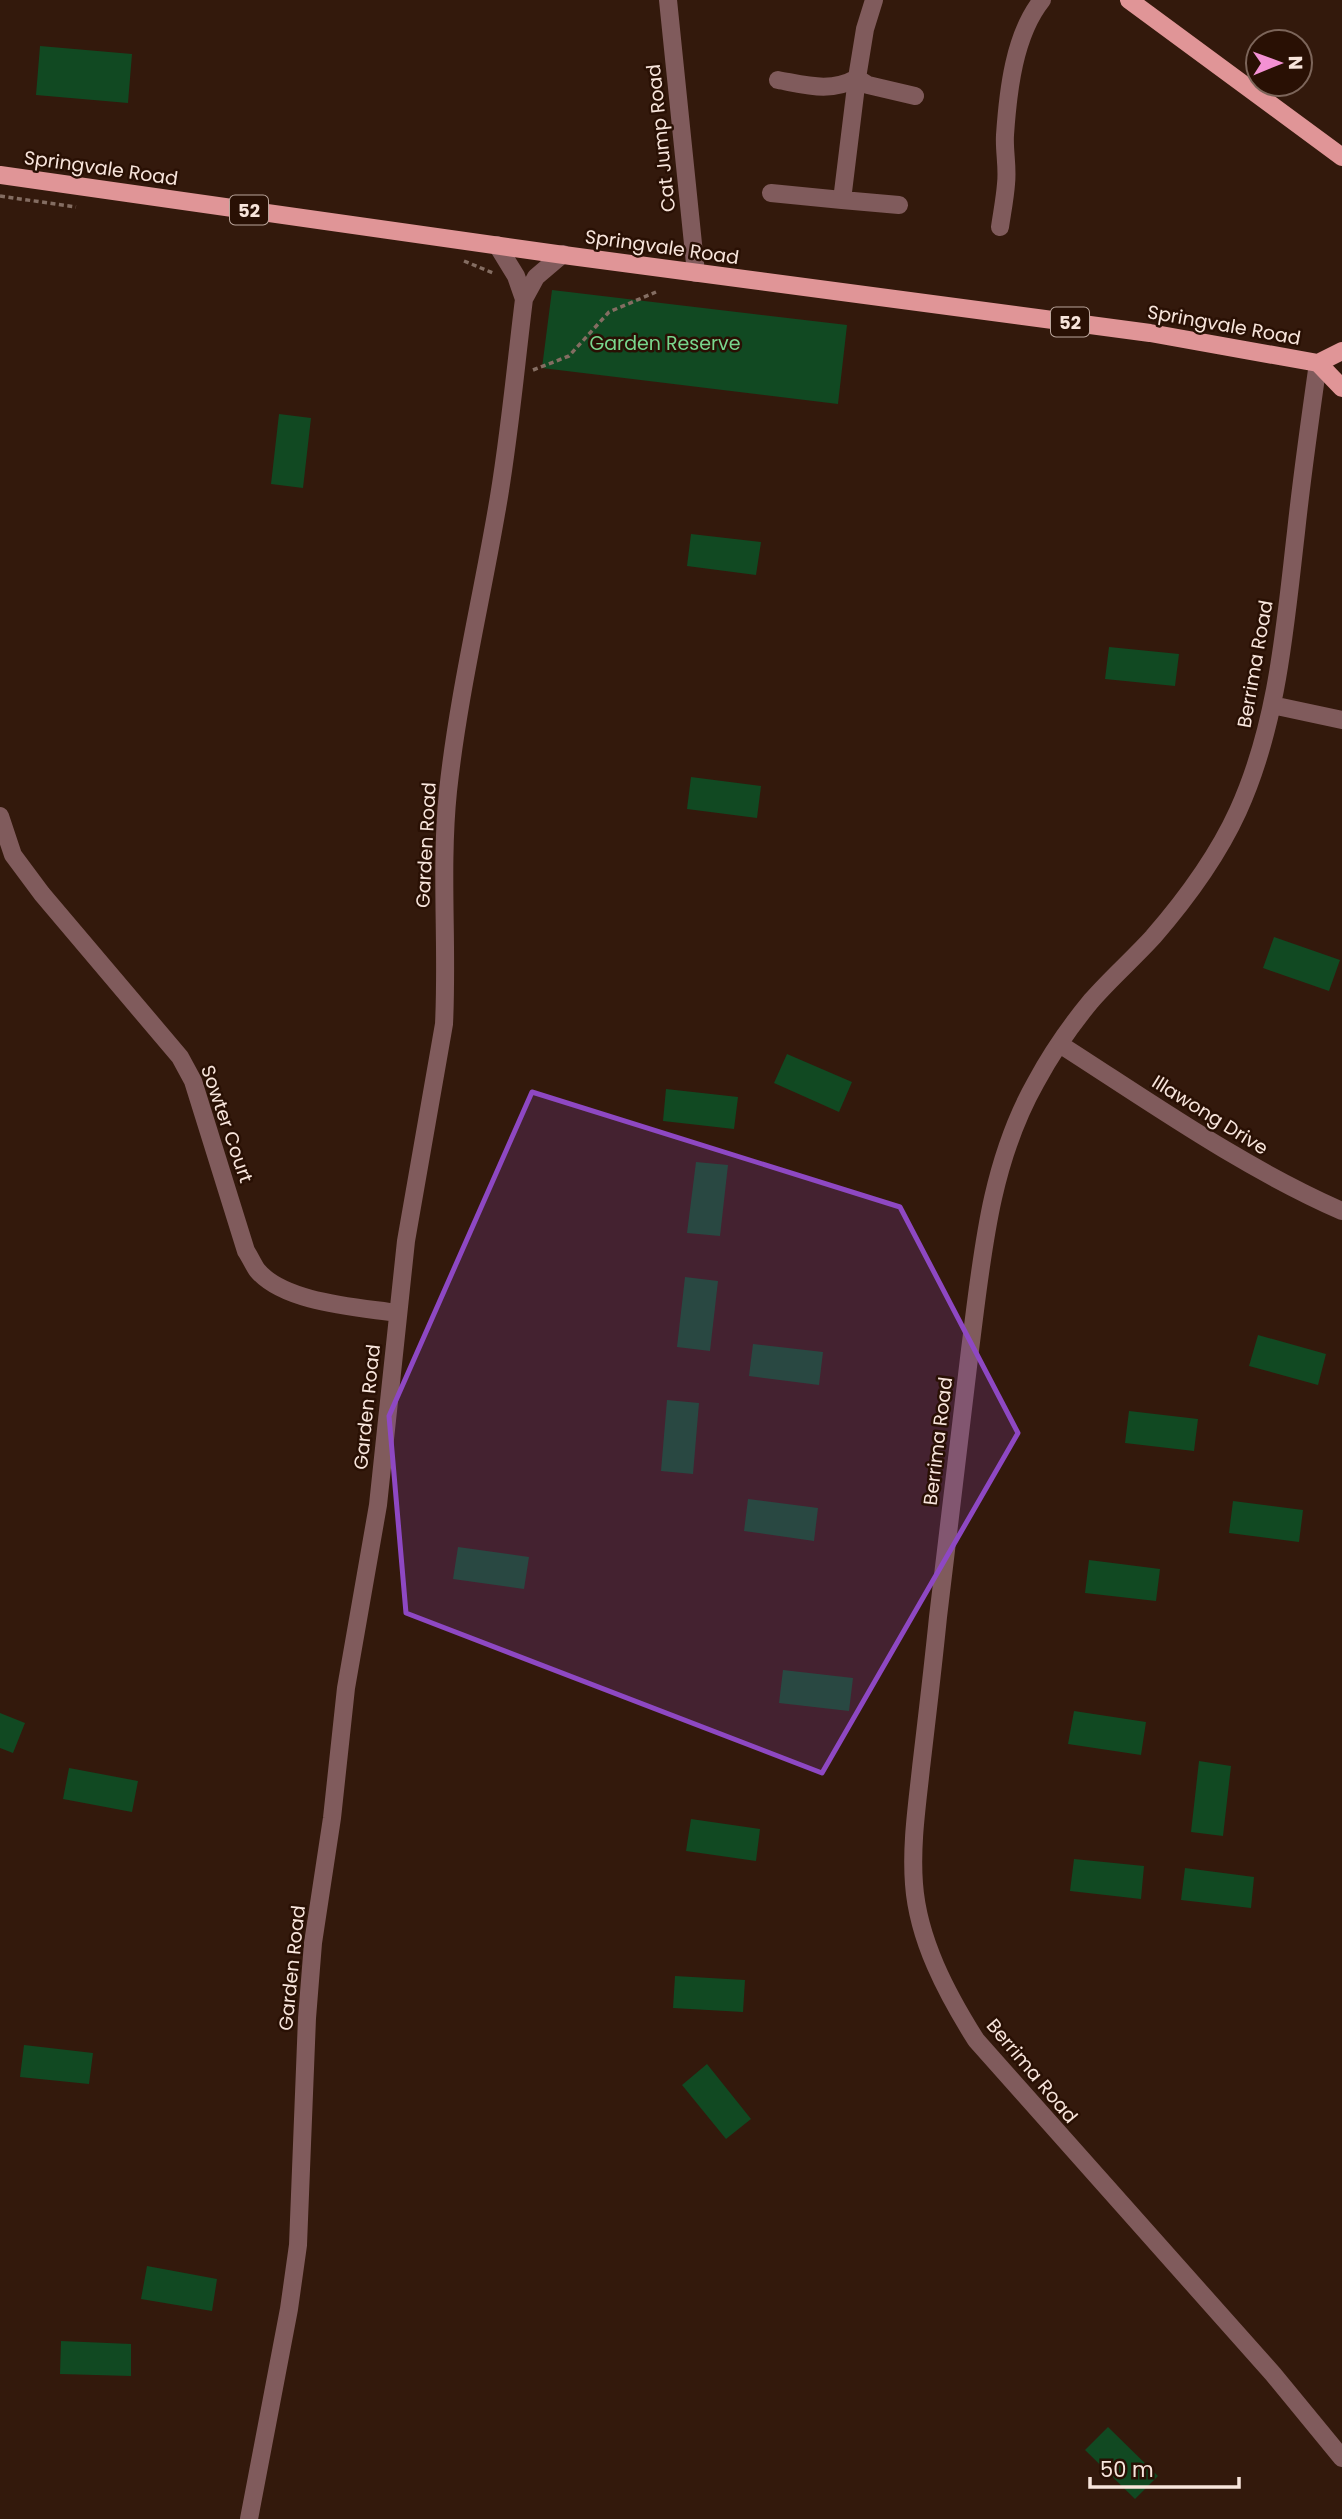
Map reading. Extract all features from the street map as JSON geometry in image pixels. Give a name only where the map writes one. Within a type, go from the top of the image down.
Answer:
[{"type":"main road","points":[[1129,0],[1342,157]]},
{"type":"main road","name":"Springvale Road","points":[[0,175],[1150,333],[1318,363],[1342,388]]},
{"type":"main road","name":"Springvale Road","points":[[1318,363],[1342,351]]},
{"type":"street","name":"Cat Jump Road","points":[[668,0],[696,272]]},
{"type":"street","points":[[842,200],[857,78],[865,29],[874,0]]},
{"type":"street","points":[[1000,227],[1006,186],[1005,137],[1010,95],[1023,36],[1031,14],[1042,0]]},
{"type":"street","points":[[779,80],[828,88],[844,86],[857,78]]},
{"type":"street","points":[[857,78],[867,85],[915,96]]},
{"type":"street","points":[[771,193],[899,205]]},
{"type":"street","points":[[497,245],[516,276],[524,299]]},
{"type":"street","name":"Garden Road","points":[[249,2519],[284,2336],[298,2245],[307,2018],[313,1943],[332,1818],[346,1688],[378,1505],[406,1241],[444,1024],[446,990],[443,863],[448,790],[496,514],[524,299],[536,277],[563,254]]},
{"type":"street","name":"Berrima Road","points":[[1318,363],[1285,630],[1272,705],[1261,748],[1238,811],[1210,861],[1183,901],[1087,1006],[1060,1045],[1036,1081],[1015,1125],[999,1169],[988,1216],[959,1439],[920,1783],[914,1843],[914,1887],[935,1964],[952,2002],[976,2040],[1273,2374],[1342,2458]]},
{"type":"street","points":[[1272,705],[1342,720]]},
{"type":"street","name":"Sowter Court","points":[[0,816],[13,855],[42,894],[180,1057],[193,1081],[246,1251],[257,1270],[285,1290],[350,1306],[397,1313]]},
{"type":"street","name":"Illawong Drive","points":[[1060,1045],[1248,1165],[1296,1191],[1342,1211]]},
{"type":"path","points":[[514,379],[569,356],[609,312],[656,292]]},
{"type":"highlighted area","points":[[532,1092],[900,1207],[1018,1433],[822,1773],[406,1613],[389,1416]]},
{"type":"green space","points":[[40,46],[132,54],[128,103],[36,95]]},
{"type":"green space","name":"Garden Reserve","points":[[552,290],[847,325],[838,404],[542,368]]},
{"type":"green space","points":[[279,414],[311,418],[303,488],[271,484]]},
{"type":"green space","points":[[691,534],[761,542],[756,575],[687,566]]},
{"type":"green space","points":[[1109,647],[1179,654],[1175,686],[1105,679]]},
{"type":"green space","points":[[691,777],[761,786],[757,818],[687,809]]},
{"type":"green space","points":[[1274,937],[1340,960],[1329,991],[1263,968]]},
{"type":"green space","points":[[787,1054],[852,1082],[839,1112],[774,1083]]},
{"type":"green space","points":[[666,1089],[738,1097],[734,1129],[663,1121]]},
{"type":"green space","points":[[696,1162],[728,1165],[720,1236],[687,1233]]},
{"type":"green space","points":[[685,1277],[718,1281],[710,1351],[677,1347]]},
{"type":"green space","points":[[1258,1335],[1326,1354],[1318,1385],[1249,1366]]},
{"type":"green space","points":[[753,1344],[823,1352],[819,1385],[749,1376]]},
{"type":"green space","points":[[667,1400],[699,1403],[693,1474],[661,1471]]},
{"type":"green space","points":[[1129,1411],[1198,1419],[1194,1451],[1125,1443]]},
{"type":"green space","points":[[748,1499],[818,1508],[814,1541],[744,1531]]},
{"type":"green space","points":[[1233,1501],[1303,1510],[1299,1542],[1229,1533]]},
{"type":"green space","points":[[458,1547],[529,1557],[524,1589],[453,1579]]},
{"type":"green space","points":[[1089,1560],[1160,1569],[1156,1601],[1085,1593]]},
{"type":"green space","points":[[783,1670],[853,1678],[849,1711],[779,1703]]},
{"type":"green space","points":[[1074,1711],[1146,1722],[1141,1755],[1068,1744]]},
{"type":"green space","points":[[0,1713],[25,1723],[13,1753],[0,1748]]},
{"type":"green space","points":[[1199,1761],[1231,1766],[1223,1836],[1191,1832]]},
{"type":"green space","points":[[69,1768],[138,1781],[132,1812],[63,1799]]},
{"type":"green space","points":[[691,1819],[760,1829],[756,1861],[686,1851]]},
{"type":"green space","points":[[1074,1859],[1144,1866],[1141,1899],[1070,1891]]},
{"type":"green space","points":[[1185,1868],[1254,1877],[1251,1908],[1181,1900]]},
{"type":"green space","points":[[675,1976],[745,1980],[743,2012],[673,2008]]},
{"type":"green space","points":[[24,2045],[93,2053],[89,2084],[20,2077]]},
{"type":"green space","points":[[707,2064],[751,2119],[726,2139],[682,2085]]},
{"type":"green space","points":[[147,2266],[217,2279],[212,2311],[141,2299]]},
{"type":"green space","points":[[61,2341],[131,2344],[131,2376],[60,2374]]},
{"type":"green space","points":[[1108,2427],[1158,2476],[1135,2499],[1085,2450]]}]
